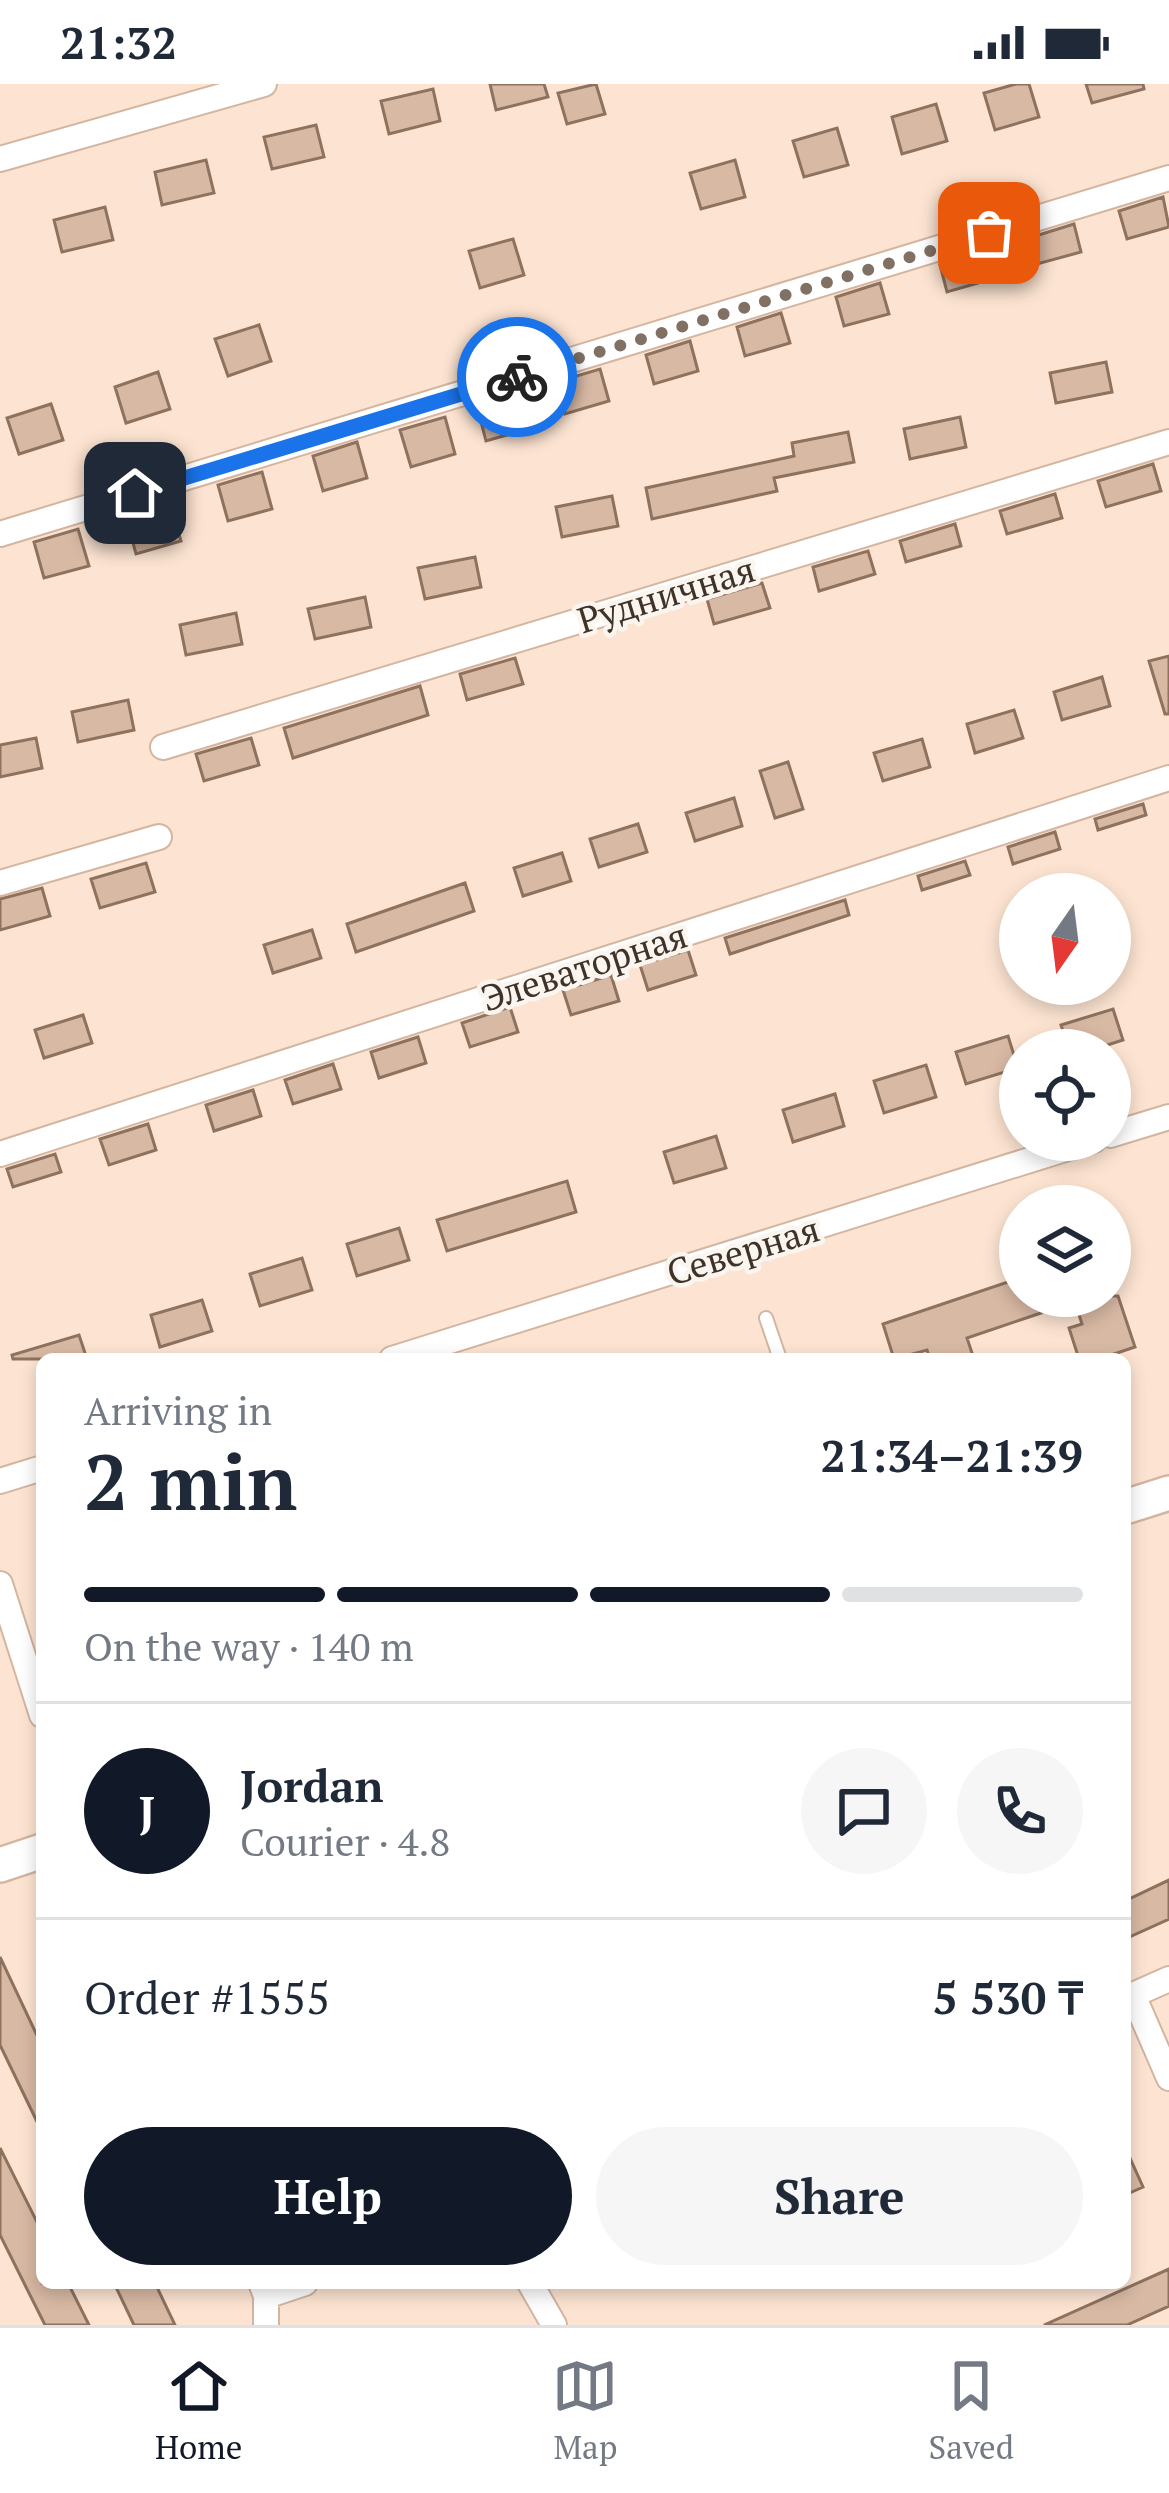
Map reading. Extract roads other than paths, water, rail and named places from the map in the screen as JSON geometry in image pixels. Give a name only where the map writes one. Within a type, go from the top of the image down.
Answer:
[{"type":"main road","points":[[1131,1505],[1169,1492]]},
{"type":"main road","points":[[0,1864],[36,1853]]},
{"type":"street","points":[[0,159],[264,84]]},
{"type":"street","points":[[0,534],[1169,178]]},
{"type":"street","name":"Рудничная","points":[[163,747],[1169,442]]},
{"type":"street","name":"Элеваторная","points":[[0,1154],[1169,778]]},
{"type":"street","points":[[0,883],[159,837]]},
{"type":"street","points":[[1131,1129],[1169,1117]]},
{"type":"street","name":"Северная","points":[[411,1353],[1027,1161]]},
{"type":"street","points":[[0,1481],[36,1470]]},
{"type":"street","points":[[0,1584],[36,1696]]},
{"type":"street","points":[[1169,1978],[1133,1995],[1169,2078]]},
{"type":"street","points":[[264,2289],[266,2325]]},
{"type":"street","points":[[533,2289],[554,2325]]},
{"type":"lane","points":[[766,1318],[778,1353]]}]
